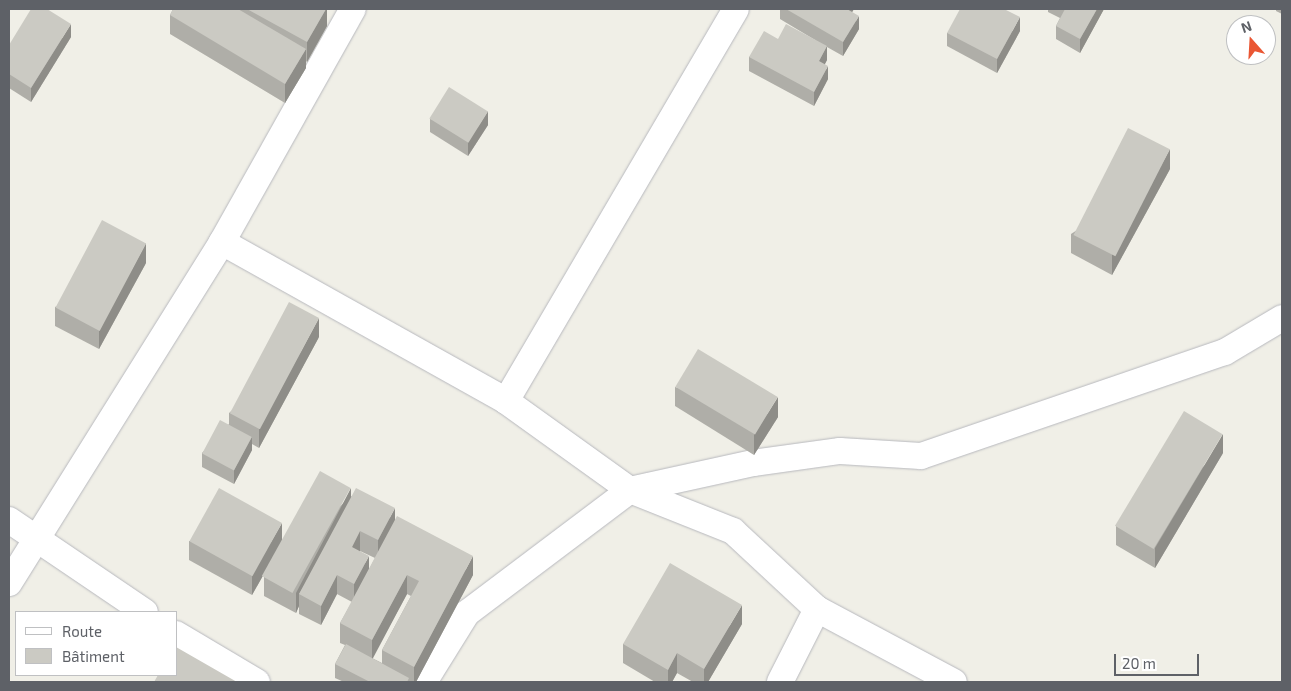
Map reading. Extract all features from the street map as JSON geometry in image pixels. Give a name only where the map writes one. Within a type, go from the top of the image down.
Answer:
[{"type":"street","points":[[9,583],[222,242],[353,9]]},
{"type":"street","points":[[506,401],[736,9]]},
{"type":"street","points":[[222,242],[506,401],[630,490],[733,531],[817,609],[954,682]]},
{"type":"street","points":[[424,682],[467,613],[630,490],[754,463],[840,451],[921,456],[1225,352],[1282,318]]},
{"type":"street","points":[[9,520],[144,611]]},
{"type":"street","points":[[780,682],[817,609]]},
{"type":"street","points":[[178,635],[257,682]]},
{"type":"building","points":[[31,9],[47,9],[71,24],[31,88],[9,74],[9,45]]},
{"type":"building","points":[[173,9],[238,9],[306,49],[285,84],[170,15]]},
{"type":"building","points":[[247,9],[326,9],[307,42]]},
{"type":"building","points":[[786,9],[847,9],[859,16],[843,42]]},
{"type":"building","points":[[960,9],[1004,9],[1020,17],[997,59],[947,33]]},
{"type":"building","points":[[1065,9],[1097,9],[1080,39],[1056,26]]},
{"type":"building","points":[[786,24],[827,46],[819,61],[828,66],[814,92],[749,57],[764,31],[778,39]]},
{"type":"building","points":[[449,87],[488,111],[468,143],[429,118]]},
{"type":"building","points":[[1128,128],[1170,149],[1115,256],[1074,235]]},
{"type":"building","points":[[102,220],[146,243],[100,331],[56,307]]},
{"type":"building","points":[[289,302],[319,318],[260,429],[230,413]]},
{"type":"building","points":[[698,349],[778,397],[755,435],[675,387]]},
{"type":"building","points":[[1184,411],[1223,434],[1154,549],[1115,526]]},
{"type":"building","points":[[220,420],[252,437],[234,470],[202,454]]},
{"type":"building","points":[[320,471],[351,488],[292,593],[262,576]]},
{"type":"building","points":[[219,488],[282,523],[252,576],[189,541]]},
{"type":"building","points":[[356,488],[395,508],[378,540],[360,531],[352,547],[369,556],[354,584],[337,575],[321,606],[299,594]]},
{"type":"building","points":[[397,516],[473,556],[414,667],[382,650],[419,581],[407,575],[372,640],[340,623]]},
{"type":"building","points":[[670,563],[742,605],[704,669],[677,653],[668,670],[623,644]]},
{"type":"building","points":[[346,644],[409,678],[407,682],[370,682],[335,664]]},
{"type":"building","points":[[178,648],[237,682],[154,682],[157,676],[178,676]]}]
